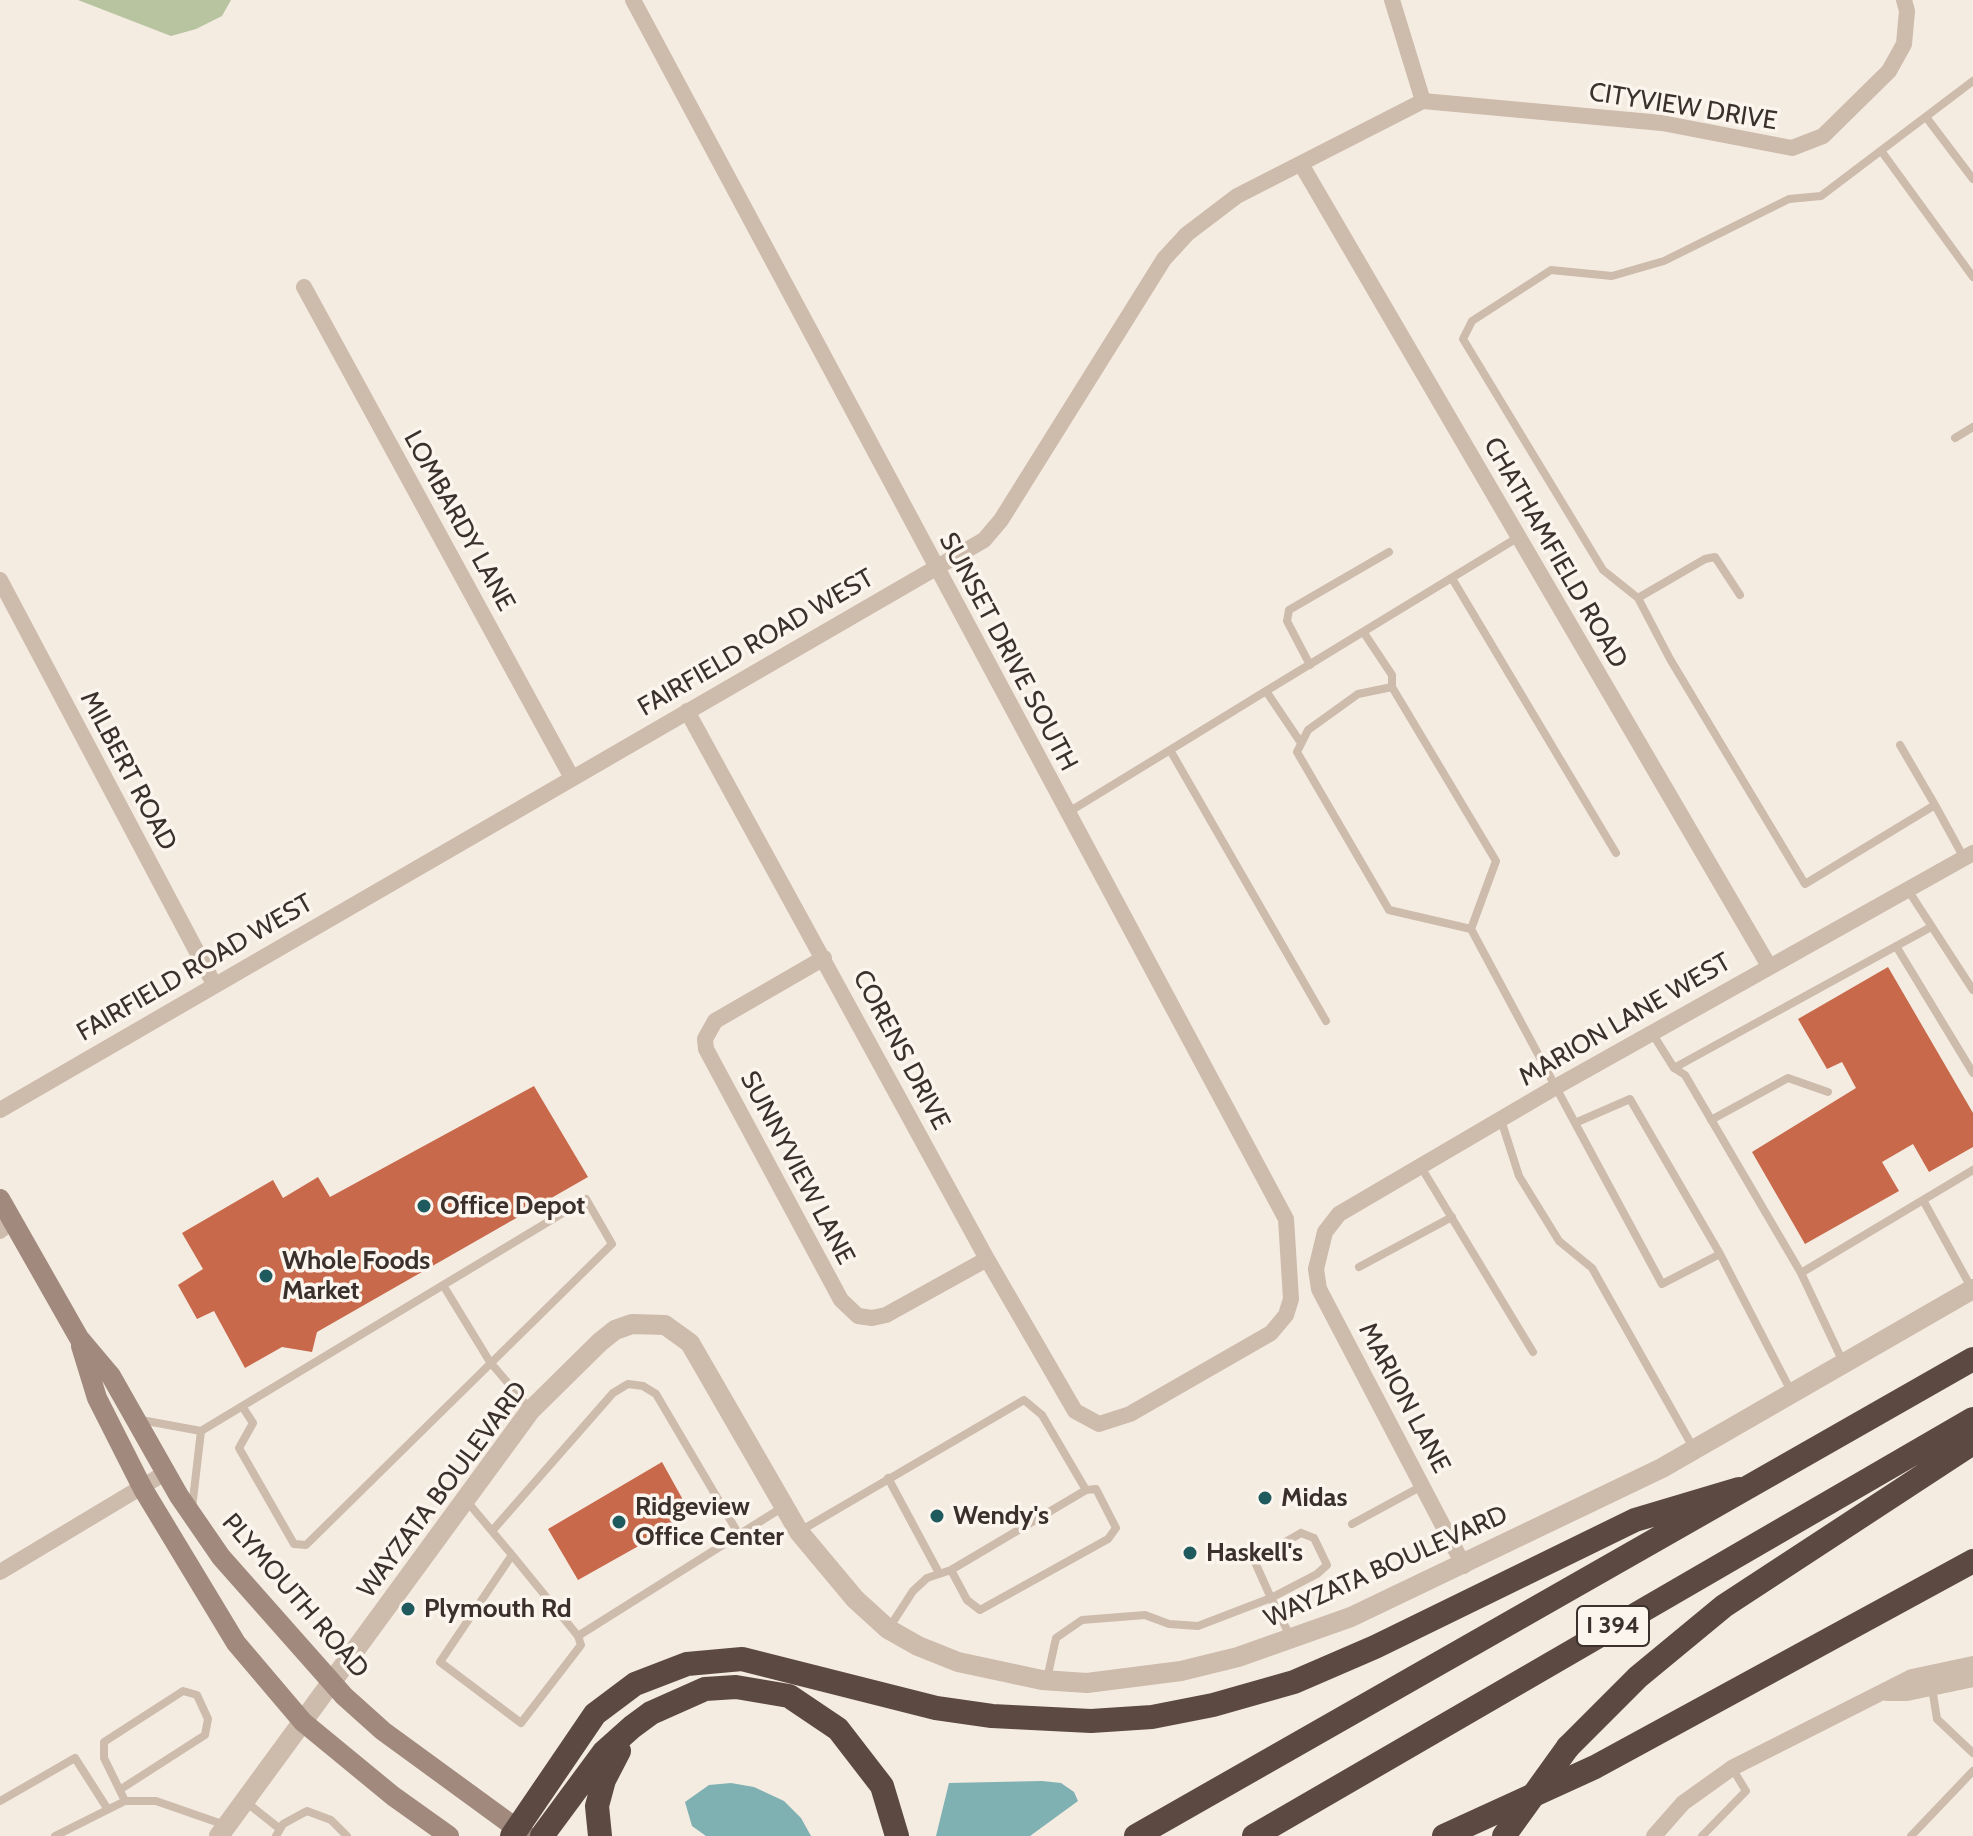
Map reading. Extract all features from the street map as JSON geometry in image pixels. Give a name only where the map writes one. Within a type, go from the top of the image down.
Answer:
[{"type":"highway","name":"I 394","points":[[1136,1836],[1739,1489],[1973,1359]]},
{"type":"highway","name":"I 394","points":[[1254,1836],[1973,1419]]},
{"type":"highway","points":[[1504,1836],[1568,1747],[1638,1677],[1724,1606],[1973,1443]]},
{"type":"highway","points":[[518,1833],[595,1714],[635,1684],[687,1664],[742,1659],[924,1706],[992,1716],[1091,1721],[1152,1717],[1213,1705],[1294,1682],[1347,1660],[1635,1520],[1739,1489]]},
{"type":"highway","points":[[1444,1836],[1595,1767],[1973,1561]]},
{"type":"highway","points":[[1945,1577],[1973,1581]]},
{"type":"highway","points":[[542,1836],[604,1752],[632,1727],[651,1713],[705,1689],[736,1687],[789,1696],[826,1718],[862,1756],[889,1803],[897,1836]]},
{"type":"highway","points":[[600,1836],[597,1806],[604,1780],[632,1727]]},
{"type":"main road","name":"PLYMOUTH ROAD","points":[[0,1199],[7,1226],[79,1338],[111,1376],[165,1473],[221,1557],[332,1684],[383,1731],[518,1833]]},
{"type":"main road","name":"PLYMOUTH ROAD","points":[[79,1338],[97,1398],[143,1489],[236,1643],[303,1722],[393,1796],[449,1836]]},
{"type":"street","name":"SUNSET DRIVE SOUTH","points":[[633,0],[1286,1219],[1291,1299],[1286,1315],[1271,1333],[1130,1414],[1099,1424],[1075,1411]]},
{"type":"street","points":[[1392,0],[1423,101]]},
{"type":"street","name":"CITYVIEW DRIVE","points":[[1423,101],[1662,123],[1792,148],[1823,136],[1889,71],[1904,44],[1907,11],[1904,0]]},
{"type":"street","name":"FAIRFIELD ROAD WEST","points":[[0,1110],[984,540],[1001,520],[1164,259],[1210,213],[1423,101]]},
{"type":"street","name":"CHATHAMFIELD ROAD","points":[[1301,164],[1769,966]]},
{"type":"street","name":"LOMBARDY LANE","points":[[304,287],[572,778]]},
{"type":"street","name":"MILBERT ROAD","points":[[0,580],[214,984]]},
{"type":"street","name":"CORENS DRIVE","points":[[687,711],[987,1259],[1075,1411]]},
{"type":"street","name":"MARION LANE WEST","points":[[1318,1248],[1339,1214],[1652,1032],[1970,855]]},
{"type":"street","name":"SUNNYVIEW LANE","points":[[824,958],[715,1021],[705,1039],[706,1049],[826,1272],[847,1309],[872,1318],[886,1315],[987,1259]]},
{"type":"street","name":"MARION LANE","points":[[1318,1248],[1316,1269],[1319,1289],[1464,1566]]},
{"type":"street","name":"WAYZATA BOULEVARD","points":[[222,1831],[531,1410],[615,1330],[650,1322],[665,1325],[679,1333],[697,1352],[799,1532],[836,1579],[888,1629],[918,1646],[958,1662],[1046,1680],[1087,1683],[1181,1671],[1292,1640],[1464,1566],[1695,1450],[1973,1289]]},
{"type":"street","points":[[0,1572],[143,1489],[165,1473]]},
{"type":"street","points":[[1654,1836],[1683,1803],[1732,1768],[1846,1709],[1886,1693],[1912,1677],[1973,1664]]},
{"type":"street","points":[[1886,1693],[1973,1679]]},
{"type":"lane","points":[[1935,805],[1805,884],[1670,659],[1638,598],[1603,570],[1463,339],[1472,321],[1551,270],[1612,276],[1664,261],[1789,199],[1821,196],[1973,81]]},
{"type":"lane","points":[[1926,117],[1973,179]]},
{"type":"lane","points":[[1882,152],[1973,277]]},
{"type":"lane","points":[[1955,438],[1973,427]]},
{"type":"lane","points":[[1066,813],[1453,580],[1517,538]]},
{"type":"lane","points":[[1310,665],[1287,621],[1289,610],[1389,552]]},
{"type":"lane","points":[[1638,598],[1705,559],[1715,557],[1722,563],[1740,595]]},
{"type":"lane","points":[[1453,580],[1616,853]]},
{"type":"lane","points":[[1364,633],[1392,675],[1392,687],[1496,861],[1471,929]]},
{"type":"lane","points":[[1392,687],[1358,694],[1308,730],[1297,752],[1389,910],[1471,929],[1662,1284],[1720,1254]]},
{"type":"lane","points":[[1266,691],[1301,743]]},
{"type":"lane","points":[[1900,745],[1935,805],[1970,855]]},
{"type":"lane","points":[[1170,750],[1326,1021]]},
{"type":"lane","points":[[1908,889],[1973,990]]},
{"type":"lane","points":[[1674,1068],[1931,927]]},
{"type":"lane","points":[[1896,946],[1973,1073]]},
{"type":"lane","points":[[1652,1032],[1674,1068],[1685,1075],[1801,1273],[1844,1364]]},
{"type":"lane","points":[[1711,1120],[1788,1078],[1828,1092]]},
{"type":"lane","points":[[1575,1123],[1630,1099],[1720,1254],[1792,1394]]},
{"type":"lane","points":[[1501,1119],[1519,1176],[1559,1241],[1592,1268],[1695,1450]]},
{"type":"lane","points":[[1421,1167],[1533,1352]]},
{"type":"lane","points":[[1801,1273],[1973,1170]]},
{"type":"lane","points":[[137,1420],[201,1431],[242,1406],[586,1199],[612,1244],[306,1545],[294,1544],[239,1448],[253,1423],[242,1406]]},
{"type":"lane","points":[[1923,1200],[1973,1289]]},
{"type":"lane","points":[[1359,1267],[1452,1217]]},
{"type":"lane","points":[[443,1285],[490,1362],[531,1410]]},
{"type":"lane","points":[[492,1531],[613,1393],[628,1384],[643,1386],[656,1394],[738,1533]]},
{"type":"lane","points":[[799,1532],[1024,1400],[1042,1415],[1086,1490]]},
{"type":"lane","points":[[191,1513],[201,1431]]},
{"type":"lane","points":[[888,1478],[939,1573]]},
{"type":"lane","points":[[1352,1524],[1422,1485]]},
{"type":"lane","points":[[888,1629],[919,1584],[951,1570],[1086,1490],[1096,1489],[1114,1522],[1115,1534],[1108,1539],[980,1610],[967,1600],[951,1570]]},
{"type":"lane","points":[[465,1498],[512,1555],[578,1636],[581,1645],[521,1723],[440,1662],[512,1555]]},
{"type":"lane","points":[[578,1636],[783,1507]]},
{"type":"lane","points":[[1046,1680],[1056,1638],[1072,1624],[1134,1615],[1169,1624],[1198,1626],[1271,1598],[1317,1574],[1327,1565],[1310,1534],[1301,1533],[1254,1560],[1271,1598],[1292,1640]]},
{"type":"lane","points":[[1932,1688],[1937,1719],[1973,1753]]},
{"type":"lane","points":[[121,1789],[205,1735],[208,1719],[197,1695],[183,1691],[104,1742],[104,1758],[125,1801]]},
{"type":"lane","points":[[0,1801],[75,1758],[107,1808]]},
{"type":"lane","points":[[1702,1836],[1746,1791],[1732,1768]]},
{"type":"lane","points":[[1911,1836],[1973,1771]]},
{"type":"lane","points":[[243,1800],[278,1832],[294,1815],[307,1811],[331,1820],[347,1836]]},
{"type":"lane","points":[[55,1836],[125,1801],[156,1801],[222,1831]]},
{"type":"green space","points":[[78,0],[231,0],[222,16],[196,29],[171,36]]},
{"type":"water","points":[[731,1783],[754,1787],[784,1801],[801,1818],[811,1836],[706,1836],[692,1826],[685,1802],[709,1785]]},
{"type":"water","points":[[949,1783],[1061,1783],[1074,1792],[1078,1801],[1030,1836],[936,1836]]},
{"type":"building","points":[[1888,967],[1973,1113],[1973,1147],[1929,1172],[1913,1144],[1882,1162],[1899,1191],[1805,1244],[1752,1152],[1856,1088],[1842,1062],[1827,1069],[1798,1019]]},
{"type":"building","points":[[534,1086],[588,1177],[317,1332],[312,1352],[282,1347],[245,1368],[214,1311],[197,1319],[178,1285],[203,1269],[182,1233],[273,1180],[283,1198],[318,1177],[330,1197]]},
{"type":"building","name":"Ridgeview Office Center","points":[[662,1462],[692,1516],[578,1580],[548,1529]]},
{"type":"place","name":"Office Depot","points":[[424,1206]]},
{"type":"place","name":"Whole Foods Market","points":[[266,1276]]},
{"type":"place","name":"Midas","points":[[1265,1498]]},
{"type":"place","name":"Wendy's","points":[[937,1516]]},
{"type":"place","name":"Ridgeview Office Center","points":[[619,1522]]},
{"type":"place","name":"Haskell's","points":[[1190,1553]]},
{"type":"place","name":"Plymouth Rd","points":[[408,1609]]}]
